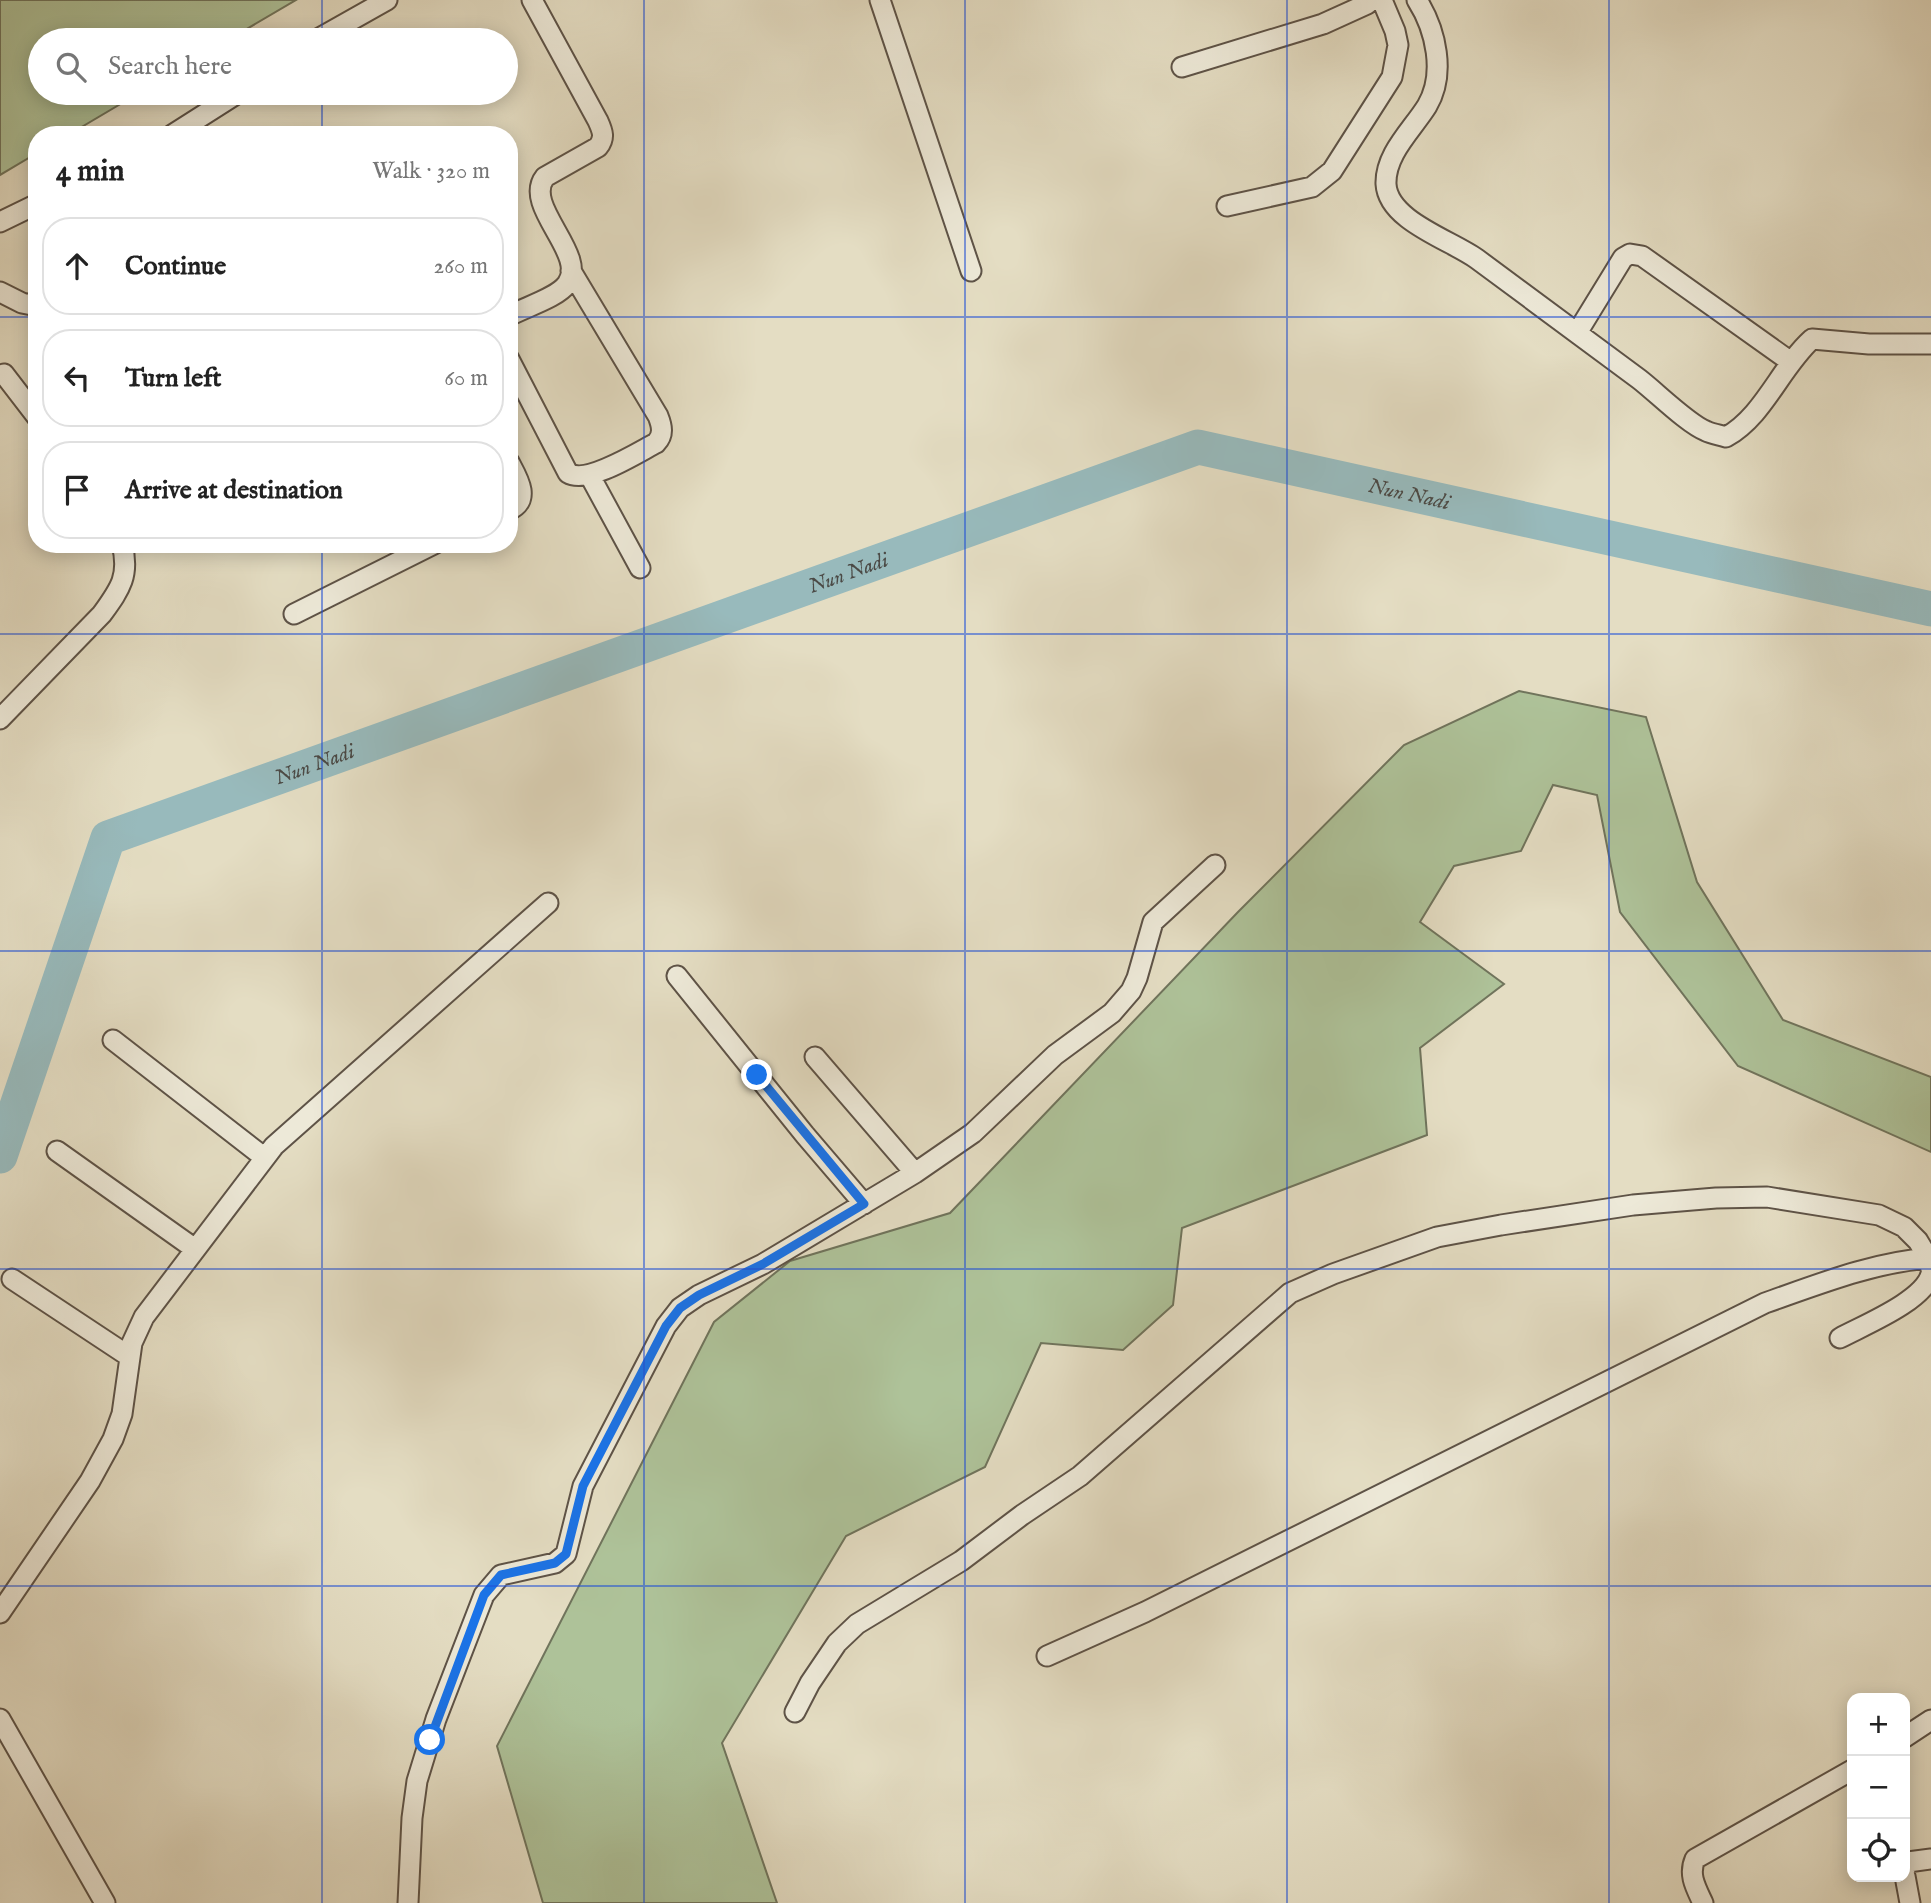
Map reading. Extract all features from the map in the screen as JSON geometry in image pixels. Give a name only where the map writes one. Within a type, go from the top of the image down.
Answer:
[{"type":"street","points":[[337,28],[387,0]]},
{"type":"street","points":[[518,312],[568,284],[571,271],[570,261],[544,208],[540,193],[541,183],[545,177],[598,147],[603,141],[603,132],[532,0]]},
{"type":"street","points":[[880,0],[971,271]]},
{"type":"street","points":[[1182,67],[1323,24],[1371,0]]},
{"type":"street","points":[[1227,206],[1312,187],[1332,171],[1392,77],[1398,45],[1382,0]]},
{"type":"street","points":[[1417,0],[1432,32],[1437,56],[1436,84],[1428,104],[1392,156],[1386,184],[1390,201],[1407,218],[1468,253],[1704,431],[1726,438],[1743,428],[1791,362],[1812,340],[1931,344]]},
{"type":"street","points":[[186,126],[219,105]]},
{"type":"street","points":[[0,222],[28,208]]},
{"type":"street","points":[[1577,333],[1623,258],[1630,254],[1642,256],[1791,362]]},
{"type":"street","points":[[518,376],[572,476],[590,476],[660,439],[662,426],[571,271]]},
{"type":"street","points":[[0,292],[28,304]]},
{"type":"street","points":[[4,374],[28,405]]},
{"type":"street","points":[[590,476],[640,568]]},
{"type":"street","points":[[518,479],[522,493],[518,503]]},
{"type":"street","points":[[0,719],[102,614],[125,577],[124,553]]},
{"type":"street","points":[[294,614],[417,553]]},
{"type":"street","points":[[408,1903],[412,1818],[417,1781],[436,1719],[484,1595],[501,1575],[555,1563],[566,1554],[583,1486],[655,1346],[680,1308],[699,1295],[763,1264],[864,1204],[973,1133],[1055,1055],[1112,1013],[1137,978],[1153,922],[1215,864]]},
{"type":"street","points":[[0,1613],[90,1481],[113,1439],[122,1414],[132,1343],[144,1317],[274,1146],[548,903]]},
{"type":"street","points":[[677,976],[864,1204]]},
{"type":"street","points":[[113,1041],[265,1158]]},
{"type":"street","points":[[815,1057],[915,1173]]},
{"type":"street","points":[[57,1151],[195,1249]]},
{"type":"street","points":[[795,1712],[810,1683],[837,1643],[858,1624],[961,1561],[1080,1476],[1290,1293],[1333,1274],[1437,1237],[1463,1232],[1633,1205],[1767,1197],[1879,1215],[1904,1227],[1918,1241],[1930,1265],[1925,1288],[1911,1299],[1840,1338]]},
{"type":"street","points":[[1047,1656],[1145,1612],[1765,1303],[1823,1282],[1878,1267],[1930,1265]]},
{"type":"street","points":[[12,1279],[130,1357]]},
{"type":"street","points":[[0,1719],[105,1903]]},
{"type":"street","points":[[1910,1734],[1931,1720]]},
{"type":"street","points":[[1703,1903],[1692,1878],[1695,1859],[1847,1773]]},
{"type":"street","points":[[1910,1861],[1921,1858],[1931,1859]]},
{"type":"street","points":[[1906,1882],[1910,1903]]},
{"type":"green space","points":[[0,0],[296,0],[248,28],[28,28],[28,105],[119,105],[83,126],[28,126],[28,158],[0,175]]},
{"type":"green space","points":[[1519,691],[1646,717],[1697,882],[1783,1020],[1931,1077],[1931,1152],[1738,1066],[1620,912],[1597,795],[1553,785],[1521,851],[1454,866],[1420,922],[1504,984],[1420,1048],[1427,1135],[1182,1228],[1173,1305],[1123,1350],[1041,1343],[985,1467],[846,1536],[722,1743],[777,1903],[543,1903],[497,1746],[714,1322],[790,1261],[950,1213],[1238,912],[1404,745]]},
{"type":"waterway","name":"Nun Nadi","points":[[0,1156],[108,838],[1198,447],[1931,609]]},
{"type":"route","points":[[430,1740],[484,1595],[501,1575],[555,1563],[566,1554],[583,1486],[666,1326],[680,1308],[699,1295],[763,1264],[864,1204],[757,1075]]}]
